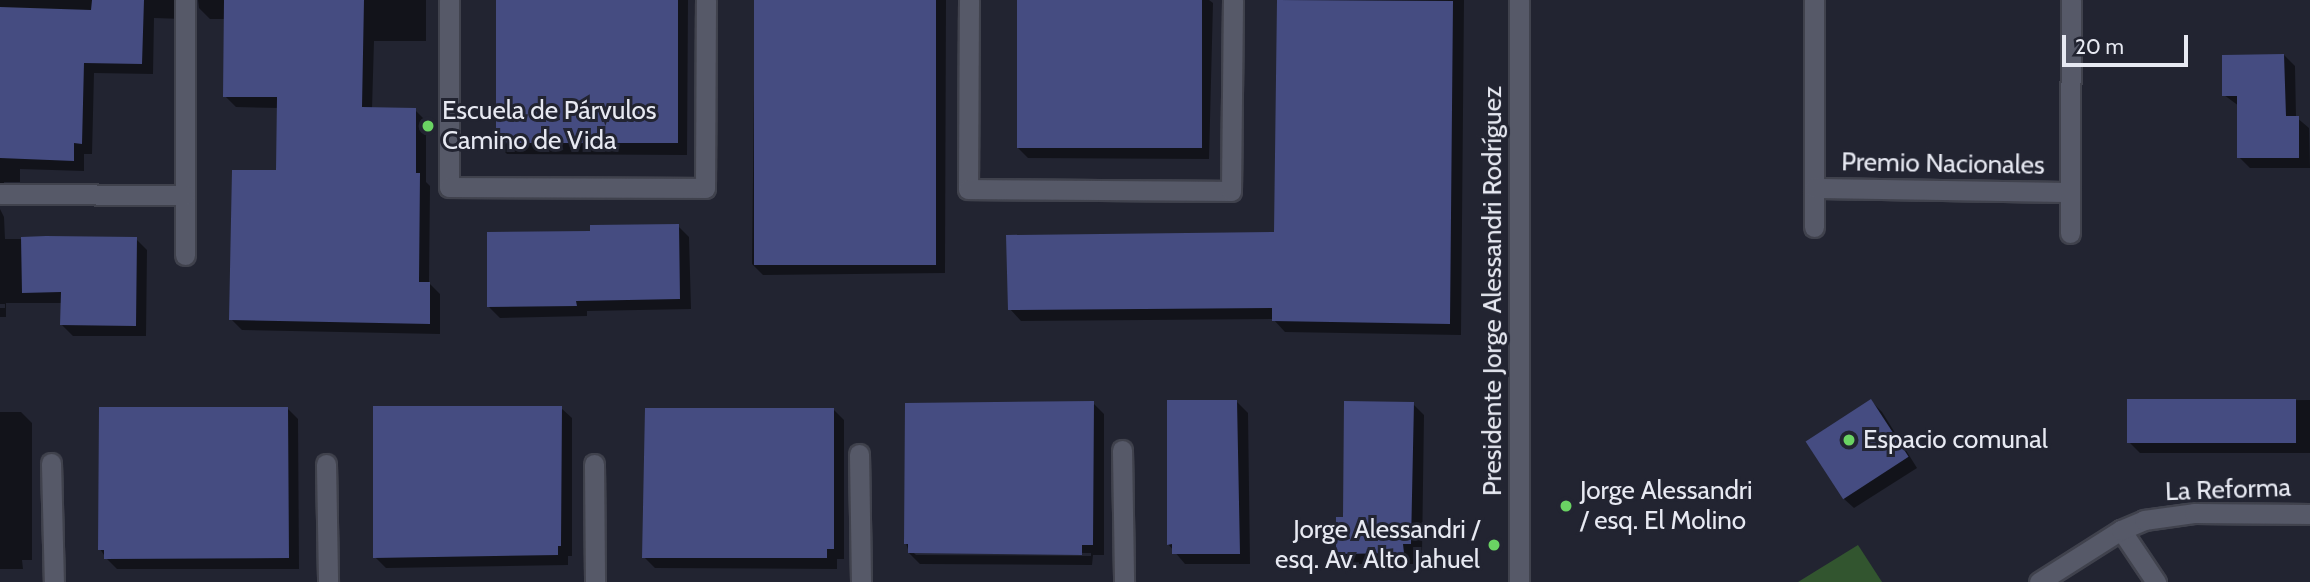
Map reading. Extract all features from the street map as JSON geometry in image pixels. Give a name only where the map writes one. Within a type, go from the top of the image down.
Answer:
[{"type":"street","points":[[185,0],[185,255]]},
{"type":"street","points":[[449,0],[450,187],[705,188],[706,0]]},
{"type":"street","points":[[970,0],[968,189],[1231,191],[1233,0]]},
{"type":"street","name":"Presidente Jorge Alessandri Rodríguez","points":[[1519,0],[1519,582]]},
{"type":"street","name":"Premio Nacionales","points":[[1814,0],[1814,227]]},
{"type":"street","points":[[2070,233],[2071,0]]},
{"type":"street","name":"Premio Nacionales","points":[[1814,188],[2070,192]]},
{"type":"street","points":[[0,194],[184,195]]},
{"type":"street","points":[[1122,450],[1124,582]]},
{"type":"street","points":[[859,454],[861,582]]},
{"type":"street","points":[[51,463],[54,582]]},
{"type":"street","points":[[326,464],[328,582]]},
{"type":"street","points":[[594,464],[595,582]]},
{"type":"street","name":"La Reforma","points":[[2039,582],[2121,530],[2169,515],[2310,514]]},
{"type":"street","points":[[2121,530],[2156,582]]},
{"type":"green space","points":[[1858,545],[1882,582],[1798,582]]},
{"type":"building","points":[[92,0],[144,0],[142,64],[84,63],[82,144],[74,143],[74,161],[0,158],[0,7],[91,10]]},
{"type":"building","points":[[224,0],[364,0],[362,107],[416,108],[416,173],[420,173],[419,282],[430,282],[430,324],[229,320],[232,170],[276,170],[277,97],[223,97]]},
{"type":"building","points":[[496,0],[678,0],[678,143],[496,143]]},
{"type":"building","points":[[754,0],[936,0],[936,265],[754,265]]},
{"type":"building","points":[[1017,0],[1202,0],[1202,148],[1017,148]]},
{"type":"building","points":[[1277,0],[1453,1],[1450,324],[1272,321],[1272,308],[1008,310],[1006,235],[1274,232]]},
{"type":"building","points":[[2284,54],[2286,116],[2299,116],[2299,158],[2237,158],[2237,96],[2222,96],[2222,55]]},
{"type":"building","points":[[679,224],[680,299],[576,301],[577,306],[487,307],[487,232],[590,231],[590,225]]},
{"type":"building","points":[[21,237],[137,237],[136,326],[60,325],[61,292],[22,293]]},
{"type":"building","points":[[1871,399],[1909,457],[1843,499],[1806,441]]},
{"type":"building","points":[[2127,399],[2296,399],[2296,443],[2127,443]]},
{"type":"building","points":[[1167,400],[1237,400],[1240,554],[1172,554],[1172,544],[1167,545]]},
{"type":"building","points":[[1094,401],[1093,545],[1082,545],[1082,555],[908,553],[908,544],[904,544],[905,403]]},
{"type":"building","points":[[1344,401],[1414,402],[1411,544],[1403,544],[1404,553],[1336,554],[1336,517],[1343,517]]},
{"type":"building","points":[[373,406],[562,406],[561,546],[558,546],[558,555],[373,558]]},
{"type":"building","points":[[99,407],[288,407],[289,558],[104,559],[104,550],[98,550]]},
{"type":"building","points":[[645,408],[834,408],[834,549],[827,549],[827,558],[642,558]]},
{"type":"place","name":"Escuela de Párvulos Camino de Vida","points":[[428,126]]},
{"type":"place","name":"Espacio comunal","points":[[1849,440]]},
{"type":"place","name":"Jorge Alessandri / esq. El Molino","points":[[1566,506]]},
{"type":"place","name":"Jorge Alessandri / esq. Av. Alto Jahuel","points":[[1494,545]]}]
